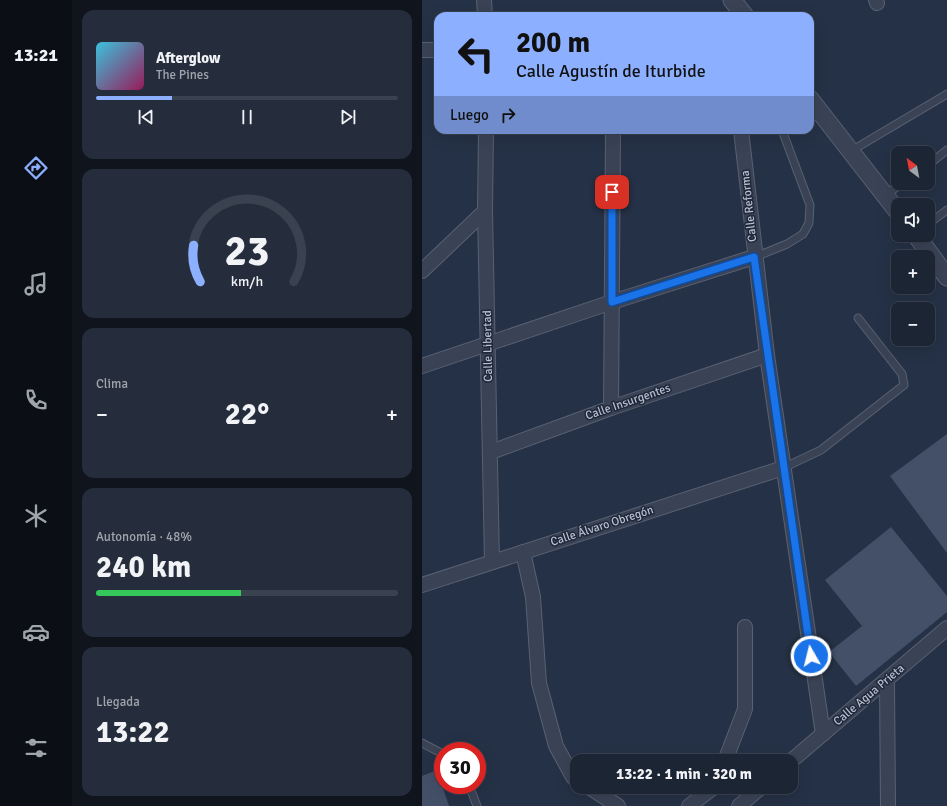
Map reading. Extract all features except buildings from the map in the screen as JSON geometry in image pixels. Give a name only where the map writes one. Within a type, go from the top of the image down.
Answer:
[{"type":"street","points":[[484,0],[485,12]]},
{"type":"street","points":[[732,0],[742,12]]},
{"type":"street","points":[[422,50],[434,50]]},
{"type":"street","points":[[814,104],[891,203]]},
{"type":"street","name":"Calle Libertad","points":[[486,134],[485,211],[492,562]]},
{"type":"street","points":[[611,408],[613,134]]},
{"type":"street","name":"Calle Reforma","points":[[741,134],[754,257],[767,355],[822,734]]},
{"type":"street","points":[[422,271],[485,211]]},
{"type":"street","points":[[921,242],[947,277]]},
{"type":"street","points":[[422,366],[612,302],[754,257]]},
{"type":"street","name":"Calle Insurgentes","points":[[491,452],[611,408],[767,355]]},
{"type":"street","name":"Calle Álvaro Obregón","points":[[422,585],[783,468]]},
{"type":"street","points":[[523,552],[533,597],[539,683],[556,746],[570,772]]},
{"type":"street","points":[[728,754],[745,709],[745,627]]},
{"type":"street","name":"Calle Agua Prieta","points":[[798,755],[947,628]]},
{"type":"street","points":[[886,680],[888,806]]},
{"type":"street","points":[[600,794],[618,806]]},
{"type":"street","points":[[689,806],[705,794]]},
{"type":"street","points":[[739,806],[753,794]]},
{"type":"lane","points":[[851,151],[947,94]]},
{"type":"lane","points":[[754,257],[787,244],[803,234],[809,223],[810,206],[783,134]]},
{"type":"lane","points":[[935,159],[947,150]]},
{"type":"lane","points":[[885,195],[892,190]]},
{"type":"lane","points":[[935,219],[947,210]]},
{"type":"lane","points":[[783,468],[821,450],[904,384],[902,374],[858,318]]},
{"type":"lane","points":[[422,743],[434,749]]},
{"type":"lane","points":[[472,794],[476,806]]},
{"type":"route","points":[[612,192],[612,302],[754,257],[811,656]]}]
